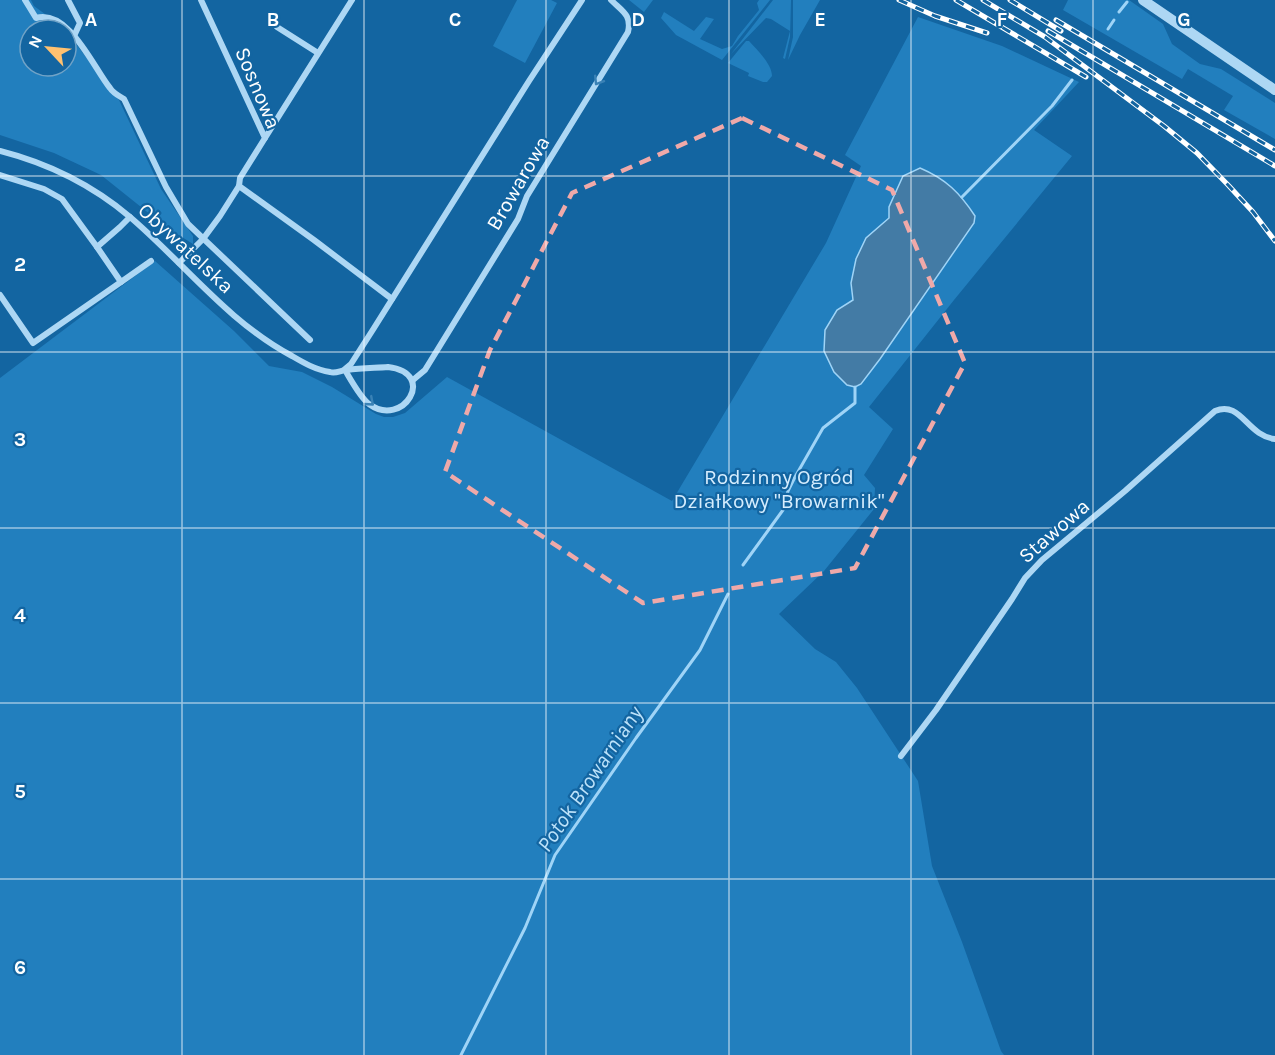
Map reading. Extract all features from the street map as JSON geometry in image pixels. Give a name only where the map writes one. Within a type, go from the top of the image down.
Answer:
[{"type":"street","points":[[25,0],[36,18]]},
{"type":"street","points":[[68,0],[77,18]]},
{"type":"street","name":"Sosnowa","points":[[179,263],[203,239],[220,216],[265,138],[201,0]]},
{"type":"street","points":[[265,138],[352,0]]},
{"type":"street","name":"Browarowa","points":[[345,370],[351,364],[582,0]]},
{"type":"street","name":"Browarowa","points":[[413,381],[429,365],[628,32],[629,18],[611,0]]},
{"type":"street","points":[[1143,0],[1275,90]]},
{"type":"street","points":[[277,27],[318,54]]},
{"type":"street","name":"Obywatelska","points":[[78,42],[111,90],[124,99],[166,187],[188,224],[310,340]]},
{"type":"street","name":"Obywatelska","points":[[0,151],[43,165],[88,187],[130,217],[240,321],[284,352],[319,370],[336,373],[345,370],[391,367],[406,372],[413,381]]},
{"type":"street","points":[[0,175],[44,189],[62,199],[121,282]]},
{"type":"street","points":[[239,186],[392,299]]},
{"type":"street","points":[[97,248],[130,217]]},
{"type":"street","points":[[0,295],[33,343],[151,261]]},
{"type":"street","points":[[345,370],[366,402],[384,411],[399,409],[404,405],[412,392],[413,381]]},
{"type":"street","name":"Stawowa","points":[[901,756],[936,710],[1030,572],[1216,410],[1231,409],[1257,433],[1266,438],[1275,439]]},
{"type":"highlighted area","points":[[742,118],[892,190],[965,363],[855,568],[643,603],[445,472],[490,350],[572,193]]},
{"type":"green space","points":[[0,0],[31,0],[34,6],[50,18],[18,18],[18,78],[78,78],[78,47],[119,100],[161,189],[193,236],[193,244],[166,227],[101,175],[54,153],[0,135]]},
{"type":"green space","points":[[517,0],[551,0],[557,3],[525,63],[493,46]]},
{"type":"green space","points":[[629,0],[653,0],[644,12]]},
{"type":"green space","points":[[759,0],[770,0],[722,60],[676,35],[661,18],[664,12],[694,31],[706,17],[714,19],[700,39],[722,49],[732,46],[759,10],[757,3]]},
{"type":"green space","points":[[773,0],[791,0],[790,37],[785,59],[783,58],[790,31],[766,18],[731,54]]},
{"type":"green space","points":[[793,0],[820,0],[788,60],[793,37]]},
{"type":"green space","points":[[1068,0],[1129,0],[1163,24],[1172,44],[1200,64],[1221,69],[1275,103],[1275,139],[1224,110],[1233,96],[1188,69],[1182,79],[1063,10]]},
{"type":"green space","name":"Rodzinny Ogród Działkowy \"Browarnik\"","points":[[918,17],[1002,46],[1079,82],[1034,130],[1072,156],[869,407],[893,429],[864,475],[875,488],[874,509],[824,571],[779,614],[815,649],[836,662],[857,688],[918,781],[932,866],[1004,1055],[0,1055],[0,378],[155,261],[234,331],[269,366],[302,372],[384,417],[405,413],[447,377],[672,501],[826,243],[861,166],[845,155]],"holes":[[[889,218],[974,224],[880,359],[861,384],[837,310],[853,301],[882,226]]]},
{"type":"green space","points":[[746,41],[749,41],[770,67],[772,76],[767,82],[748,76],[749,73],[728,63]]},
{"type":"shaded area","points":[[920,168],[945,182],[964,200],[975,216],[974,223],[861,384],[855,387],[847,385],[834,372],[824,351],[825,330],[837,310],[853,300],[851,283],[856,259],[866,238],[889,218],[889,207],[903,176]]},
{"type":"waterway","points":[[1119,12],[1127,2]]},
{"type":"waterway","points":[[1108,29],[1114,20]]},
{"type":"waterway","points":[[962,197],[1052,106],[1072,80]]},
{"type":"waterway","name":"Potok Browarniany","points":[[743,565],[783,510],[788,491],[823,428],[855,403],[855,387]]},
{"type":"waterway","name":"Potok Browarniany","points":[[461,1055],[525,928],[555,855],[700,650],[728,594]]},
{"type":"railway","points":[[899,0],[935,16],[987,33]]},
{"type":"railway","points":[[956,0],[1086,77]]},
{"type":"railway","points":[[983,0],[1045,37],[1197,153],[1253,212],[1275,241]]},
{"type":"railway","points":[[1010,0],[1061,31]]},
{"type":"railway","points":[[1056,20],[1275,150]]},
{"type":"railway","points":[[1048,31],[1275,166]]}]
